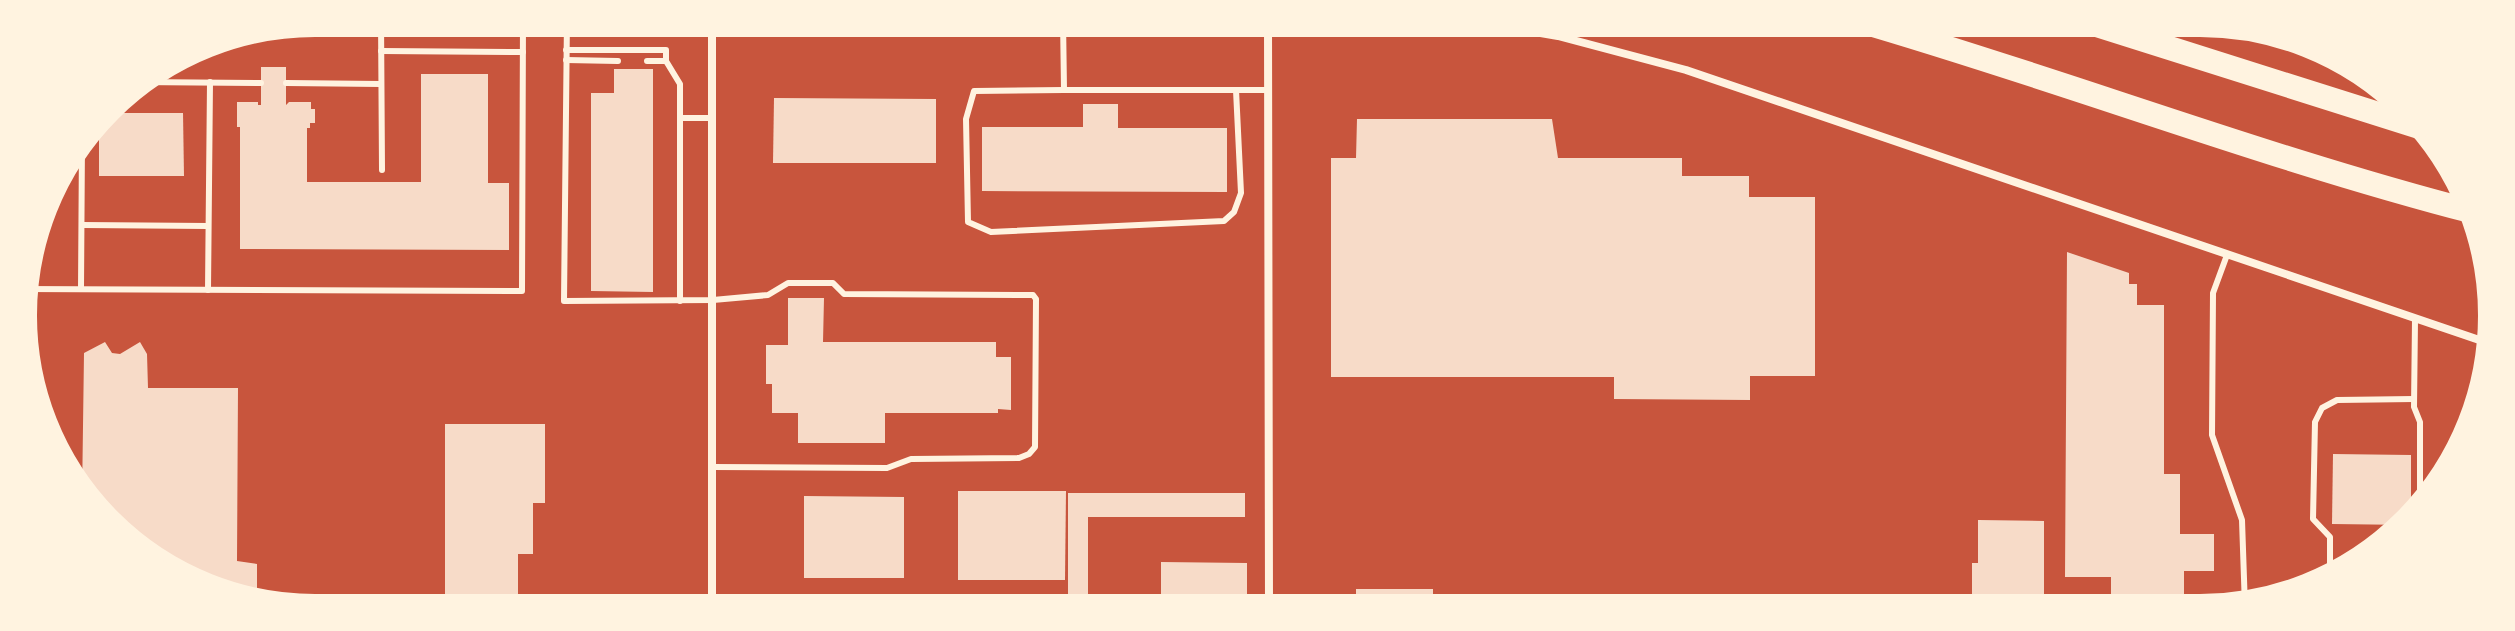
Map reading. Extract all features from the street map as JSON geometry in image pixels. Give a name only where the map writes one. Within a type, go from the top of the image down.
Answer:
[{"type":"highway","points":[[1897,32],[2397,192],[2462,209]]},
{"type":"highway","points":[[2119,32],[2408,123]]},
{"type":"street","points":[[712,32],[712,599]]},
{"type":"street","points":[[1268,32],[1269,599]]},
{"type":"street","points":[[1534,32],[1686,70],[2482,341]]},
{"type":"lane","points":[[381,32],[382,170]]},
{"type":"lane","points":[[33,289],[522,291],[523,32]]},
{"type":"lane","points":[[567,32],[564,301],[713,300],[768,295],[788,283],[833,283],[844,294],[1033,295],[1036,299],[1034,451],[1019,458],[911,459],[887,468],[712,467]]},
{"type":"lane","points":[[1063,32],[1064,90]]},
{"type":"lane","points":[[566,50],[666,50],[666,61],[680,84],[680,301]]},
{"type":"lane","points":[[381,51],[523,52]]},
{"type":"lane","points":[[566,60],[618,61]]},
{"type":"lane","points":[[647,61],[666,61]]},
{"type":"lane","points":[[155,82],[261,83]]},
{"type":"lane","points":[[208,290],[210,82]]},
{"type":"lane","points":[[286,83],[381,84]]},
{"type":"lane","points":[[1236,90],[1241,193],[1234,212],[1224,221],[991,232],[968,222],[966,119],[974,91],[1064,90],[1236,90],[1268,90]]},
{"type":"lane","points":[[680,118],[713,118]]},
{"type":"lane","points":[[81,289],[82,155]]},
{"type":"lane","points":[[82,225],[208,226]]},
{"type":"lane","points":[[2227,255],[2213,293],[2212,435],[2242,520],[2245,596]]},
{"type":"lane","points":[[2415,320],[2414,407],[2420,422],[2420,493]]},
{"type":"lane","points":[[2330,567],[2330,537],[2313,519],[2315,422],[2322,408],[2337,400],[2414,399]]},
{"type":"building","points":[[261,67],[286,67],[286,105],[289,102],[311,102],[311,109],[315,109],[315,123],[310,123],[310,128],[307,128],[307,182],[421,182],[421,74],[488,74],[488,183],[509,183],[509,250],[240,249],[240,127],[237,127],[237,102],[258,102],[261,105]]},
{"type":"building","points":[[614,69],[653,69],[653,292],[591,291],[591,93],[614,93]]},
{"type":"building","points":[[774,98],[936,99],[936,163],[773,163]]},
{"type":"building","points":[[1083,104],[1118,104],[1118,128],[1227,128],[1227,192],[982,191],[982,127],[1083,127]]},
{"type":"building","points":[[117,113],[183,113],[184,176],[99,176],[99,133]]},
{"type":"building","points":[[1357,119],[1552,119],[1558,158],[1682,158],[1682,176],[1749,176],[1749,197],[1815,197],[1815,376],[1750,376],[1750,400],[1614,399],[1614,377],[1331,377],[1331,158],[1356,158]]},
{"type":"building","points":[[2067,252],[2129,273],[2129,284],[2137,284],[2137,305],[2164,305],[2164,474],[2180,474],[2180,534],[2214,534],[2214,571],[2184,571],[2184,599],[2111,599],[2111,577],[2065,577]]},
{"type":"building","points":[[788,298],[824,298],[823,342],[996,342],[996,357],[1011,357],[1011,410],[998,409],[998,413],[885,413],[885,443],[798,443],[798,413],[772,413],[772,384],[766,384],[766,345],[788,345]]},
{"type":"building","points":[[105,342],[112,353],[120,354],[140,342],[147,354],[148,388],[238,388],[237,561],[257,564],[257,593],[190,570],[158,551],[115,516],[82,476],[84,353]]},
{"type":"building","points":[[445,424],[545,424],[545,503],[533,503],[533,554],[518,554],[518,599],[445,599]]},
{"type":"building","points":[[2333,454],[2411,455],[2411,504],[2391,525],[2332,524]]},
{"type":"building","points":[[958,491],[1066,491],[1065,580],[958,580]]},
{"type":"building","points":[[1068,493],[1245,493],[1245,517],[1088,517],[1088,599],[1068,599]]},
{"type":"building","points":[[804,496],[904,497],[904,578],[804,578]]},
{"type":"building","points":[[1978,520],[2044,521],[2044,599],[1972,599],[1972,563],[1978,563]]},
{"type":"building","points":[[1161,562],[1247,563],[1247,599],[1161,598]]},
{"type":"building","points":[[1356,589],[1433,589],[1433,599],[1356,599]]}]
